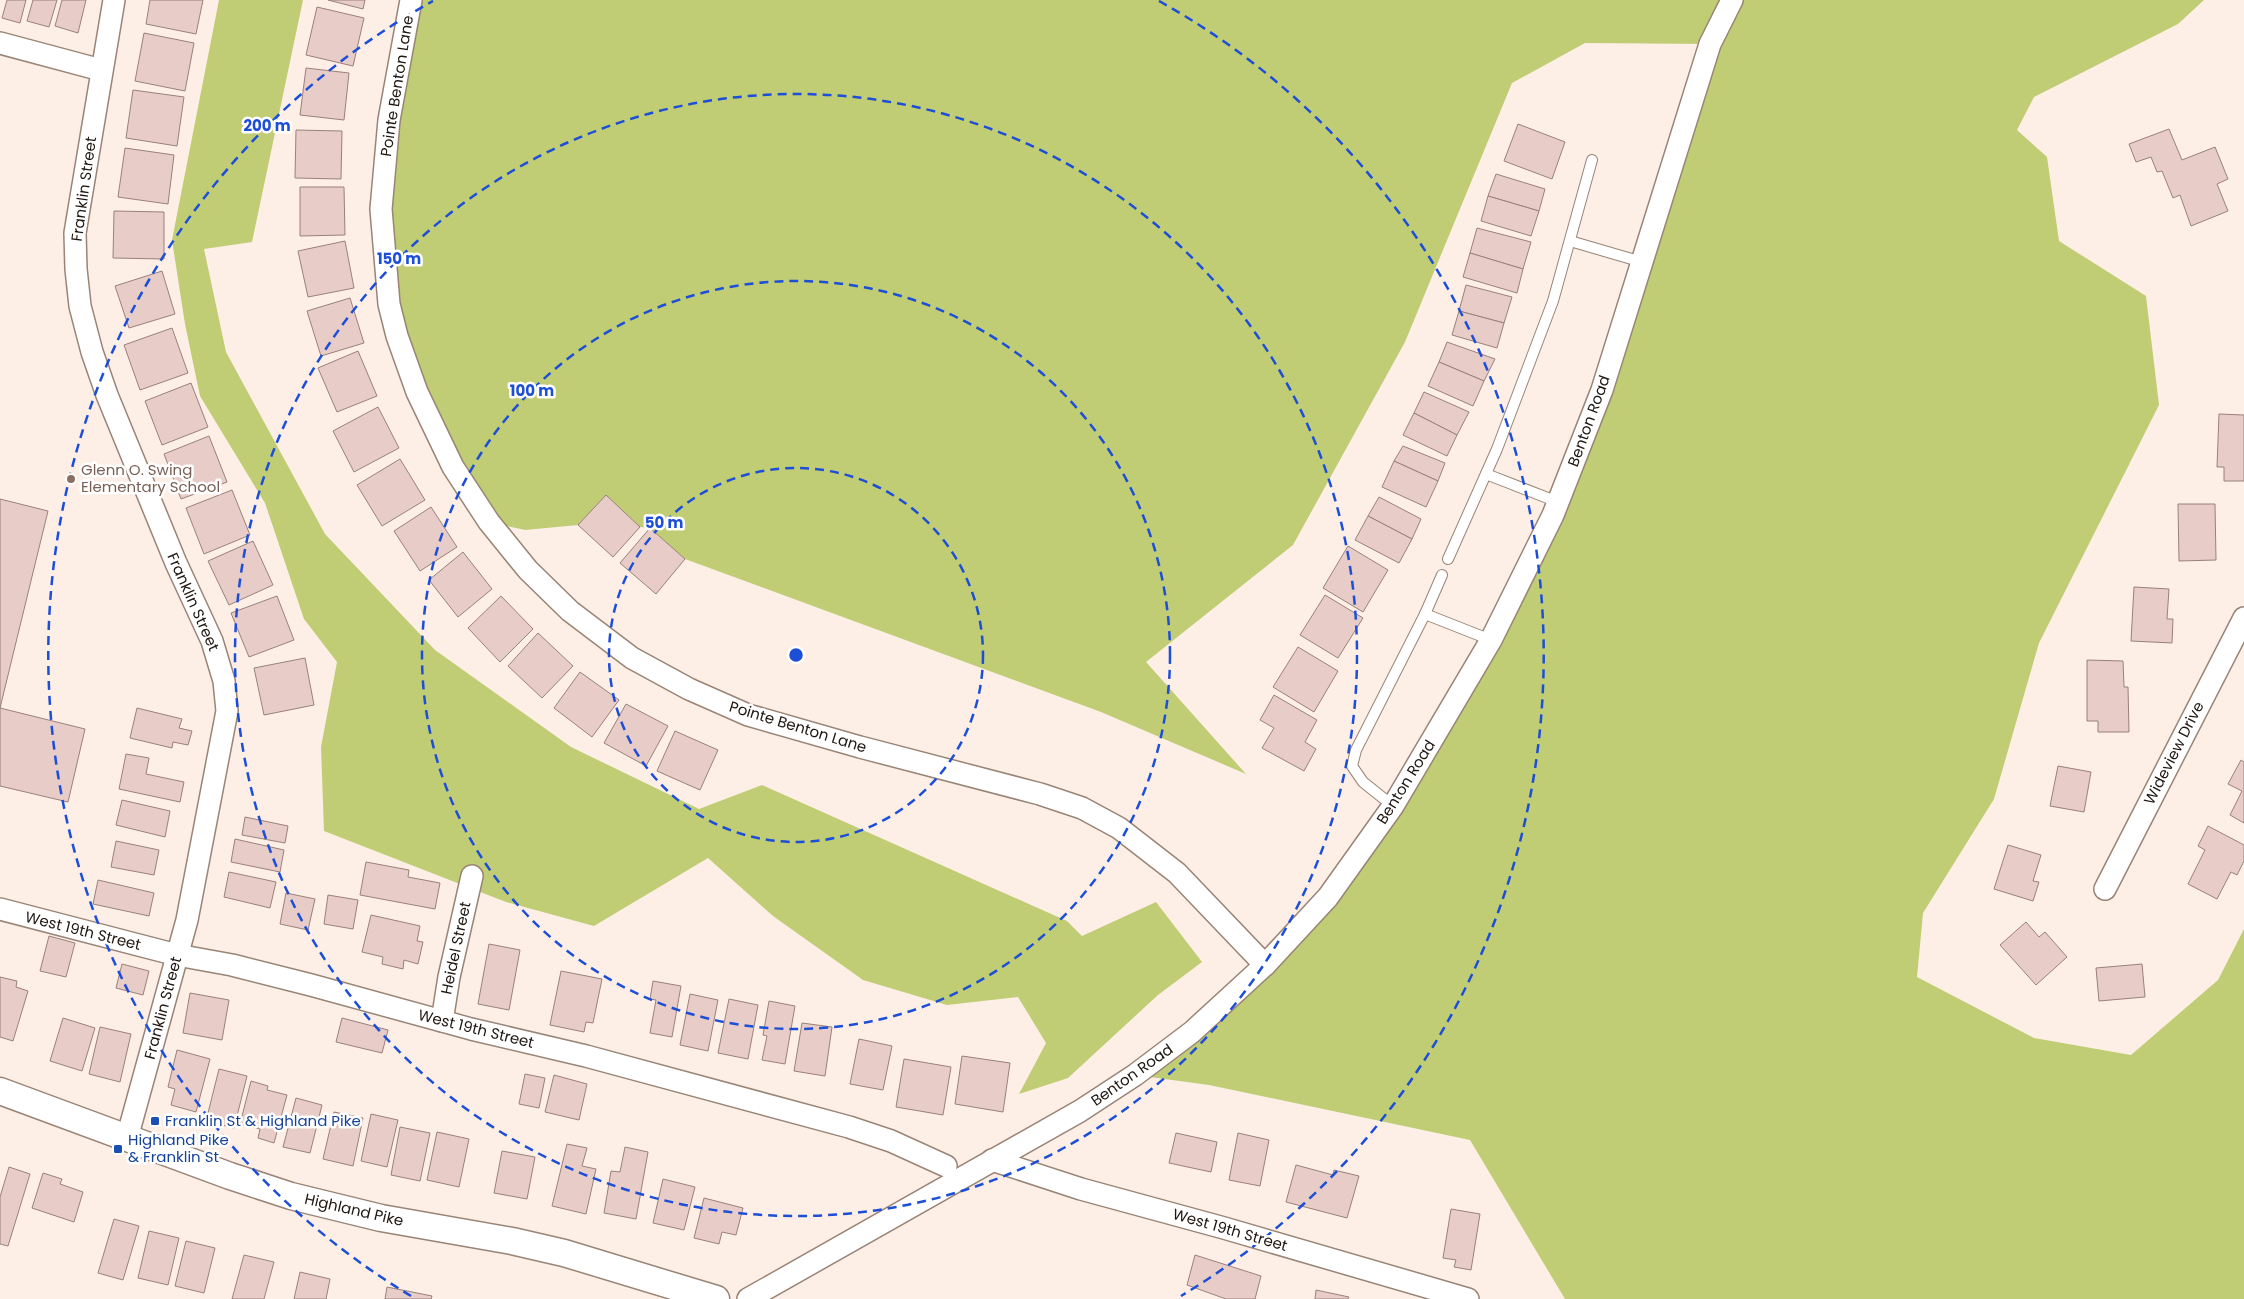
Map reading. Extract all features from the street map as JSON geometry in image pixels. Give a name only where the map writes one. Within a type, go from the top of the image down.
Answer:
[{"type":"street","name":"Franklin Street","points":[[114,0],[100,70],[75,233],[80,306],[92,352],[107,394],[176,563],[212,641],[224,682],[226,711],[186,920],[127,1138]]},
{"type":"street","name":"Pointe Benton Lane","points":[[411,0],[389,120],[381,209],[389,304],[397,336],[417,392],[453,468],[489,522],[528,570],[570,611],[632,658],[689,689],[748,715],[860,747],[1040,794],[1082,808],[1119,828],[1176,873],[1265,965]]},
{"type":"street","name":"Benton Road","points":[[748,1299],[1080,1111],[1134,1075],[1192,1032],[1265,965],[1328,897],[1393,806],[1491,640],[1558,502],[1602,390],[1710,44],[1732,0]]},
{"type":"street","points":[[0,43],[100,70]]},
{"type":"street","name":"Wideview Drive","points":[[2105,888],[2244,618]]},
{"type":"street","name":"Heidel Street","points":[[442,1021],[449,977],[472,876]]},
{"type":"street","name":"West 19th Street","points":[[0,910],[177,955],[302,983],[442,1021],[586,1056],[849,1127],[891,1141],[946,1166]]},
{"type":"street","name":"Highland Pike","points":[[0,1091],[291,1196],[381,1218],[512,1241],[564,1253],[716,1299]]},
{"type":"street","name":"West 19th Street","points":[[992,1160],[1081,1189],[1224,1228],[1468,1299]]},
{"type":"lane","points":[[1448,559],[1486,474],[1553,301],[1592,160]]},
{"type":"lane","points":[[1570,240],[1642,262]]},
{"type":"lane","points":[[1486,474],[1558,502]]},
{"type":"lane","points":[[1393,806],[1363,782],[1352,766],[1356,750],[1425,614],[1442,575]]},
{"type":"lane","points":[[1425,614],[1491,640]]},
{"type":"green space","points":[[219,0],[303,0],[252,242],[204,249],[226,352],[325,534],[435,650],[571,747],[699,809],[762,785],[1067,921],[1082,936],[1156,902],[1202,962],[1158,995],[1068,1078],[1019,1094],[1046,1043],[1018,997],[947,1005],[863,980],[773,916],[708,858],[594,926],[506,902],[324,831],[321,747],[337,662],[304,619],[265,503],[200,396],[185,324],[172,240]]},
{"type":"green space","points":[[411,0],[2204,0],[2178,24],[2034,97],[2017,130],[2047,157],[2059,241],[2146,296],[2159,405],[2039,643],[1994,799],[1923,913],[1917,977],[2034,1038],[2131,1055],[2218,980],[2244,929],[2244,1299],[1565,1299],[1470,1140],[1209,1085],[1135,1075],[1328,897],[1553,515],[1709,44],[1585,43],[1512,83],[1405,342],[1293,545],[1146,662],[1246,774],[1101,712],[685,559],[650,528],[640,527],[606,495],[578,525],[525,530],[489,522],[453,467],[389,304],[389,120]]},
{"type":"building","points":[[7,0],[26,0],[20,23],[2,18]]},
{"type":"building","points":[[33,0],[57,0],[49,27],[27,21]]},
{"type":"building","points":[[62,0],[86,0],[78,33],[55,26]]},
{"type":"building","points":[[150,0],[203,0],[196,34],[146,24]]},
{"type":"building","points":[[328,0],[365,0],[363,9]]},
{"type":"building","points":[[317,7],[364,18],[353,66],[306,55]]},
{"type":"building","points":[[144,33],[194,43],[185,91],[135,81]]},
{"type":"building","points":[[306,68],[349,73],[344,120],[300,115]]},
{"type":"building","points":[[133,90],[184,97],[177,146],[126,138]]},
{"type":"building","points":[[1518,124],[1565,142],[1552,179],[1504,161]]},
{"type":"building","points":[[2169,129],[2182,160],[2215,147],[2228,179],[2217,184],[2228,211],[2191,226],[2180,195],[2173,198],[2162,171],[2157,172],[2151,157],[2136,162],[2129,144]]},
{"type":"building","points":[[296,130],[342,131],[341,179],[295,178]]},
{"type":"building","points":[[125,148],[174,155],[168,204],[118,197]]},
{"type":"building","points":[[1496,174],[1545,189],[1539,211],[1488,196]]},
{"type":"building","points":[[300,187],[344,187],[345,235],[300,236]]},
{"type":"building","points":[[1488,196],[1539,211],[1531,236],[1481,221]]},
{"type":"building","points":[[114,211],[164,212],[164,259],[113,258]]},
{"type":"building","points":[[1477,228],[1531,242],[1523,269],[1470,253]]},
{"type":"building","points":[[345,241],[354,288],[308,297],[298,251]]},
{"type":"building","points":[[1470,253],[1523,269],[1517,293],[1463,277]]},
{"type":"building","points":[[162,271],[175,314],[129,328],[115,286]]},
{"type":"building","points":[[1466,285],[1512,297],[1504,323],[1459,311]]},
{"type":"building","points":[[350,298],[364,343],[321,356],[307,311]]},
{"type":"building","points":[[1459,311],[1504,323],[1497,348],[1452,335]]},
{"type":"building","points":[[172,328],[188,373],[140,390],[124,345]]},
{"type":"building","points":[[1447,342],[1495,359],[1484,381],[1439,362]]},
{"type":"building","points":[[358,351],[377,396],[337,412],[318,368]]},
{"type":"building","points":[[1439,362],[1484,381],[1473,406],[1428,386]]},
{"type":"building","points":[[191,383],[208,427],[162,445],[145,401]]},
{"type":"building","points":[[1424,392],[1469,412],[1457,435],[1414,413]]},
{"type":"building","points":[[378,407],[399,448],[354,472],[333,431]]},
{"type":"building","points":[[1414,413],[1457,435],[1447,456],[1403,435]]},
{"type":"building","points":[[2219,414],[2244,415],[2244,481],[2224,481],[2224,467],[2217,467]]},
{"type":"building","points":[[209,436],[227,482],[181,499],[164,454]]},
{"type":"building","points":[[1403,446],[1445,463],[1438,481],[1394,461]]},
{"type":"building","points":[[400,459],[425,500],[382,526],[357,485]]},
{"type":"building","points":[[1394,461],[1438,481],[1426,507],[1382,487]]},
{"type":"building","points":[[232,490],[250,535],[204,554],[186,508]]},
{"type":"building","points":[[606,495],[640,527],[613,557],[578,525]]},
{"type":"building","points":[[1379,497],[1421,519],[1412,539],[1368,516]]},
{"type":"building","points":[[0,499],[48,511],[0,708]]},
{"type":"building","points":[[2178,504],[2215,504],[2216,560],[2179,561]]},
{"type":"building","points":[[431,507],[457,547],[420,571],[394,531]]},
{"type":"building","points":[[1368,516],[1412,539],[1399,563],[1355,540]]},
{"type":"building","points":[[650,528],[685,559],[656,594],[620,563]]},
{"type":"building","points":[[253,541],[273,585],[229,605],[208,561]]},
{"type":"building","points":[[1348,546],[1388,570],[1363,612],[1323,588]]},
{"type":"building","points":[[463,552],[492,589],[458,617],[429,580]]},
{"type":"building","points":[[2134,587],[2169,589],[2167,619],[2173,619],[2172,643],[2131,641]]},
{"type":"building","points":[[1325,595],[1363,618],[1338,658],[1300,635]]},
{"type":"building","points":[[277,596],[294,640],[249,657],[231,613]]},
{"type":"building","points":[[501,596],[533,629],[500,662],[468,628]]},
{"type":"building","points":[[538,633],[573,666],[542,698],[508,666]]},
{"type":"building","points":[[1298,647],[1338,671],[1314,712],[1273,687]]},
{"type":"building","points":[[305,658],[314,705],[264,715],[254,668]]},
{"type":"building","points":[[2087,660],[2123,661],[2124,687],[2128,687],[2129,732],[2098,732],[2098,721],[2087,721]]},
{"type":"building","points":[[580,672],[619,700],[592,737],[554,708]]},
{"type":"building","points":[[1274,695],[1317,720],[1305,742],[1316,749],[1304,771],[1262,748],[1274,728],[1260,720]]},
{"type":"building","points":[[626,704],[668,726],[646,766],[604,743]]},
{"type":"building","points":[[0,708],[85,729],[68,802],[0,786]]},
{"type":"building","points":[[137,708],[182,719],[179,728],[192,731],[188,745],[173,742],[172,748],[130,738]]},
{"type":"building","points":[[675,731],[718,750],[700,790],[657,771]]},
{"type":"building","points":[[126,754],[149,758],[146,774],[184,782],[180,802],[119,789]]},
{"type":"building","points":[[2241,760],[2244,762],[2244,823],[2230,815],[2242,791],[2228,784]]},
{"type":"building","points":[[2058,766],[2091,772],[2084,812],[2050,806]]},
{"type":"building","points":[[122,800],[170,811],[165,837],[116,825]]},
{"type":"building","points":[[245,817],[288,826],[285,843],[242,835]]},
{"type":"building","points":[[2208,826],[2244,845],[2244,861],[2237,875],[2231,872],[2217,899],[2188,884],[2205,850],[2198,846]]},
{"type":"building","points":[[235,839],[284,850],[280,872],[231,862]]},
{"type":"building","points":[[116,841],[159,850],[154,875],[111,867]]},
{"type":"building","points":[[2008,845],[2041,855],[2033,881],[2039,882],[2033,901],[1994,889]]},
{"type":"building","points":[[366,862],[409,870],[408,877],[440,883],[435,909],[360,895]]},
{"type":"building","points":[[229,872],[276,882],[270,908],[224,897]]},
{"type":"building","points":[[98,880],[154,893],[149,916],[93,904]]},
{"type":"building","points":[[286,893],[315,899],[308,930],[280,924]]},
{"type":"building","points":[[328,895],[358,900],[353,929],[324,924]]},
{"type":"building","points":[[371,915],[420,926],[417,941],[423,942],[418,964],[404,960],[403,969],[382,964],[383,957],[362,952]]},
{"type":"building","points":[[2026,922],[2039,937],[2045,932],[2067,957],[2036,985],[2000,945]]},
{"type":"building","points":[[49,936],[75,943],[66,977],[40,971]]},
{"type":"building","points":[[489,944],[520,950],[509,1010],[478,1004]]},
{"type":"building","points":[[122,964],[149,971],[143,995],[116,988]]},
{"type":"building","points":[[2142,964],[2145,997],[2099,1001],[2096,968]]},
{"type":"building","points":[[561,971],[602,979],[593,1023],[586,1022],[584,1032],[550,1025]]},
{"type":"building","points":[[0,977],[17,981],[16,987],[28,991],[13,1041],[0,1037]]},
{"type":"building","points":[[653,981],[681,986],[672,1037],[650,1033],[656,1000],[650,999]]},
{"type":"building","points":[[190,993],[229,1000],[222,1040],[183,1033]]},
{"type":"building","points":[[690,994],[718,1000],[708,1051],[680,1045]]},
{"type":"building","points":[[729,999],[758,1005],[748,1059],[718,1053]]},
{"type":"building","points":[[769,1001],[795,1006],[785,1064],[762,1060],[767,1036],[763,1035]]},
{"type":"building","points":[[63,1018],[95,1028],[82,1071],[50,1061]]},
{"type":"building","points":[[342,1018],[388,1030],[382,1053],[336,1042]]},
{"type":"building","points":[[802,1023],[832,1027],[825,1076],[794,1071]]},
{"type":"building","points":[[100,1027],[131,1034],[120,1082],[89,1074]]},
{"type":"building","points":[[859,1039],[892,1046],[883,1090],[850,1084]]},
{"type":"building","points":[[177,1050],[210,1059],[196,1112],[171,1105],[175,1089],[168,1087]]},
{"type":"building","points":[[962,1056],[1010,1063],[1003,1112],[955,1104]]},
{"type":"building","points":[[904,1059],[951,1067],[943,1115],[896,1107]]},
{"type":"building","points":[[219,1069],[247,1076],[234,1128],[206,1121]]},
{"type":"building","points":[[525,1074],[545,1078],[539,1108],[519,1104]]},
{"type":"building","points":[[554,1075],[587,1084],[579,1120],[545,1112]]},
{"type":"building","points":[[251,1081],[268,1086],[267,1090],[287,1095],[274,1143],[258,1138],[260,1129],[240,1124]]},
{"type":"building","points":[[296,1098],[322,1105],[310,1153],[283,1147]]},
{"type":"building","points":[[334,1112],[363,1118],[353,1166],[323,1159]]},
{"type":"building","points":[[371,1114],[398,1120],[387,1167],[361,1161]]},
{"type":"building","points":[[400,1127],[430,1133],[420,1181],[391,1175]]},
{"type":"building","points":[[437,1132],[469,1139],[459,1187],[427,1180]]},
{"type":"building","points":[[1176,1133],[1217,1142],[1211,1172],[1169,1163]]},
{"type":"building","points":[[1238,1133],[1269,1140],[1260,1186],[1229,1180]]},
{"type":"building","points":[[567,1144],[587,1148],[582,1166],[596,1169],[586,1214],[552,1206]]},
{"type":"building","points":[[625,1147],[648,1152],[636,1219],[604,1213],[611,1171],[620,1172]]},
{"type":"building","points":[[502,1151],[535,1157],[527,1199],[494,1193]]},
{"type":"building","points":[[1296,1165],[1333,1175],[1334,1170],[1359,1176],[1347,1218],[1286,1202]]},
{"type":"building","points":[[9,1167],[30,1174],[8,1246],[0,1244],[0,1197]]},
{"type":"building","points":[[43,1173],[62,1179],[60,1184],[83,1192],[74,1222],[32,1208]]},
{"type":"building","points":[[663,1179],[695,1187],[684,1230],[653,1223]]},
{"type":"building","points":[[704,1198],[743,1208],[736,1235],[722,1232],[719,1244],[694,1238]]},
{"type":"building","points":[[1451,1209],[1480,1214],[1471,1270],[1454,1267],[1456,1260],[1443,1258]]},
{"type":"building","points":[[114,1219],[139,1226],[123,1280],[98,1273]]},
{"type":"building","points":[[149,1231],[179,1238],[168,1285],[138,1278]]},
{"type":"building","points":[[186,1241],[215,1248],[204,1293],[175,1286]]},
{"type":"building","points":[[244,1255],[274,1262],[264,1299],[232,1299]]},
{"type":"building","points":[[1195,1255],[1261,1276],[1255,1299],[1226,1299],[1187,1285]]},
{"type":"building","points":[[300,1272],[330,1279],[326,1299],[294,1299]]},
{"type":"building","points":[[387,1287],[432,1296],[431,1299],[385,1299]]},
{"type":"building","points":[[1316,1290],[1349,1297],[1348,1299],[1315,1299]]},
{"type":"place","name":"Glenn O. Swing Elementary School","points":[[71,479]]},
{"type":"place","name":"Franklin St & Highland Pike","points":[[155,1121]]},
{"type":"place","name":"Highland Pike & Franklin St","points":[[118,1149]]}]
